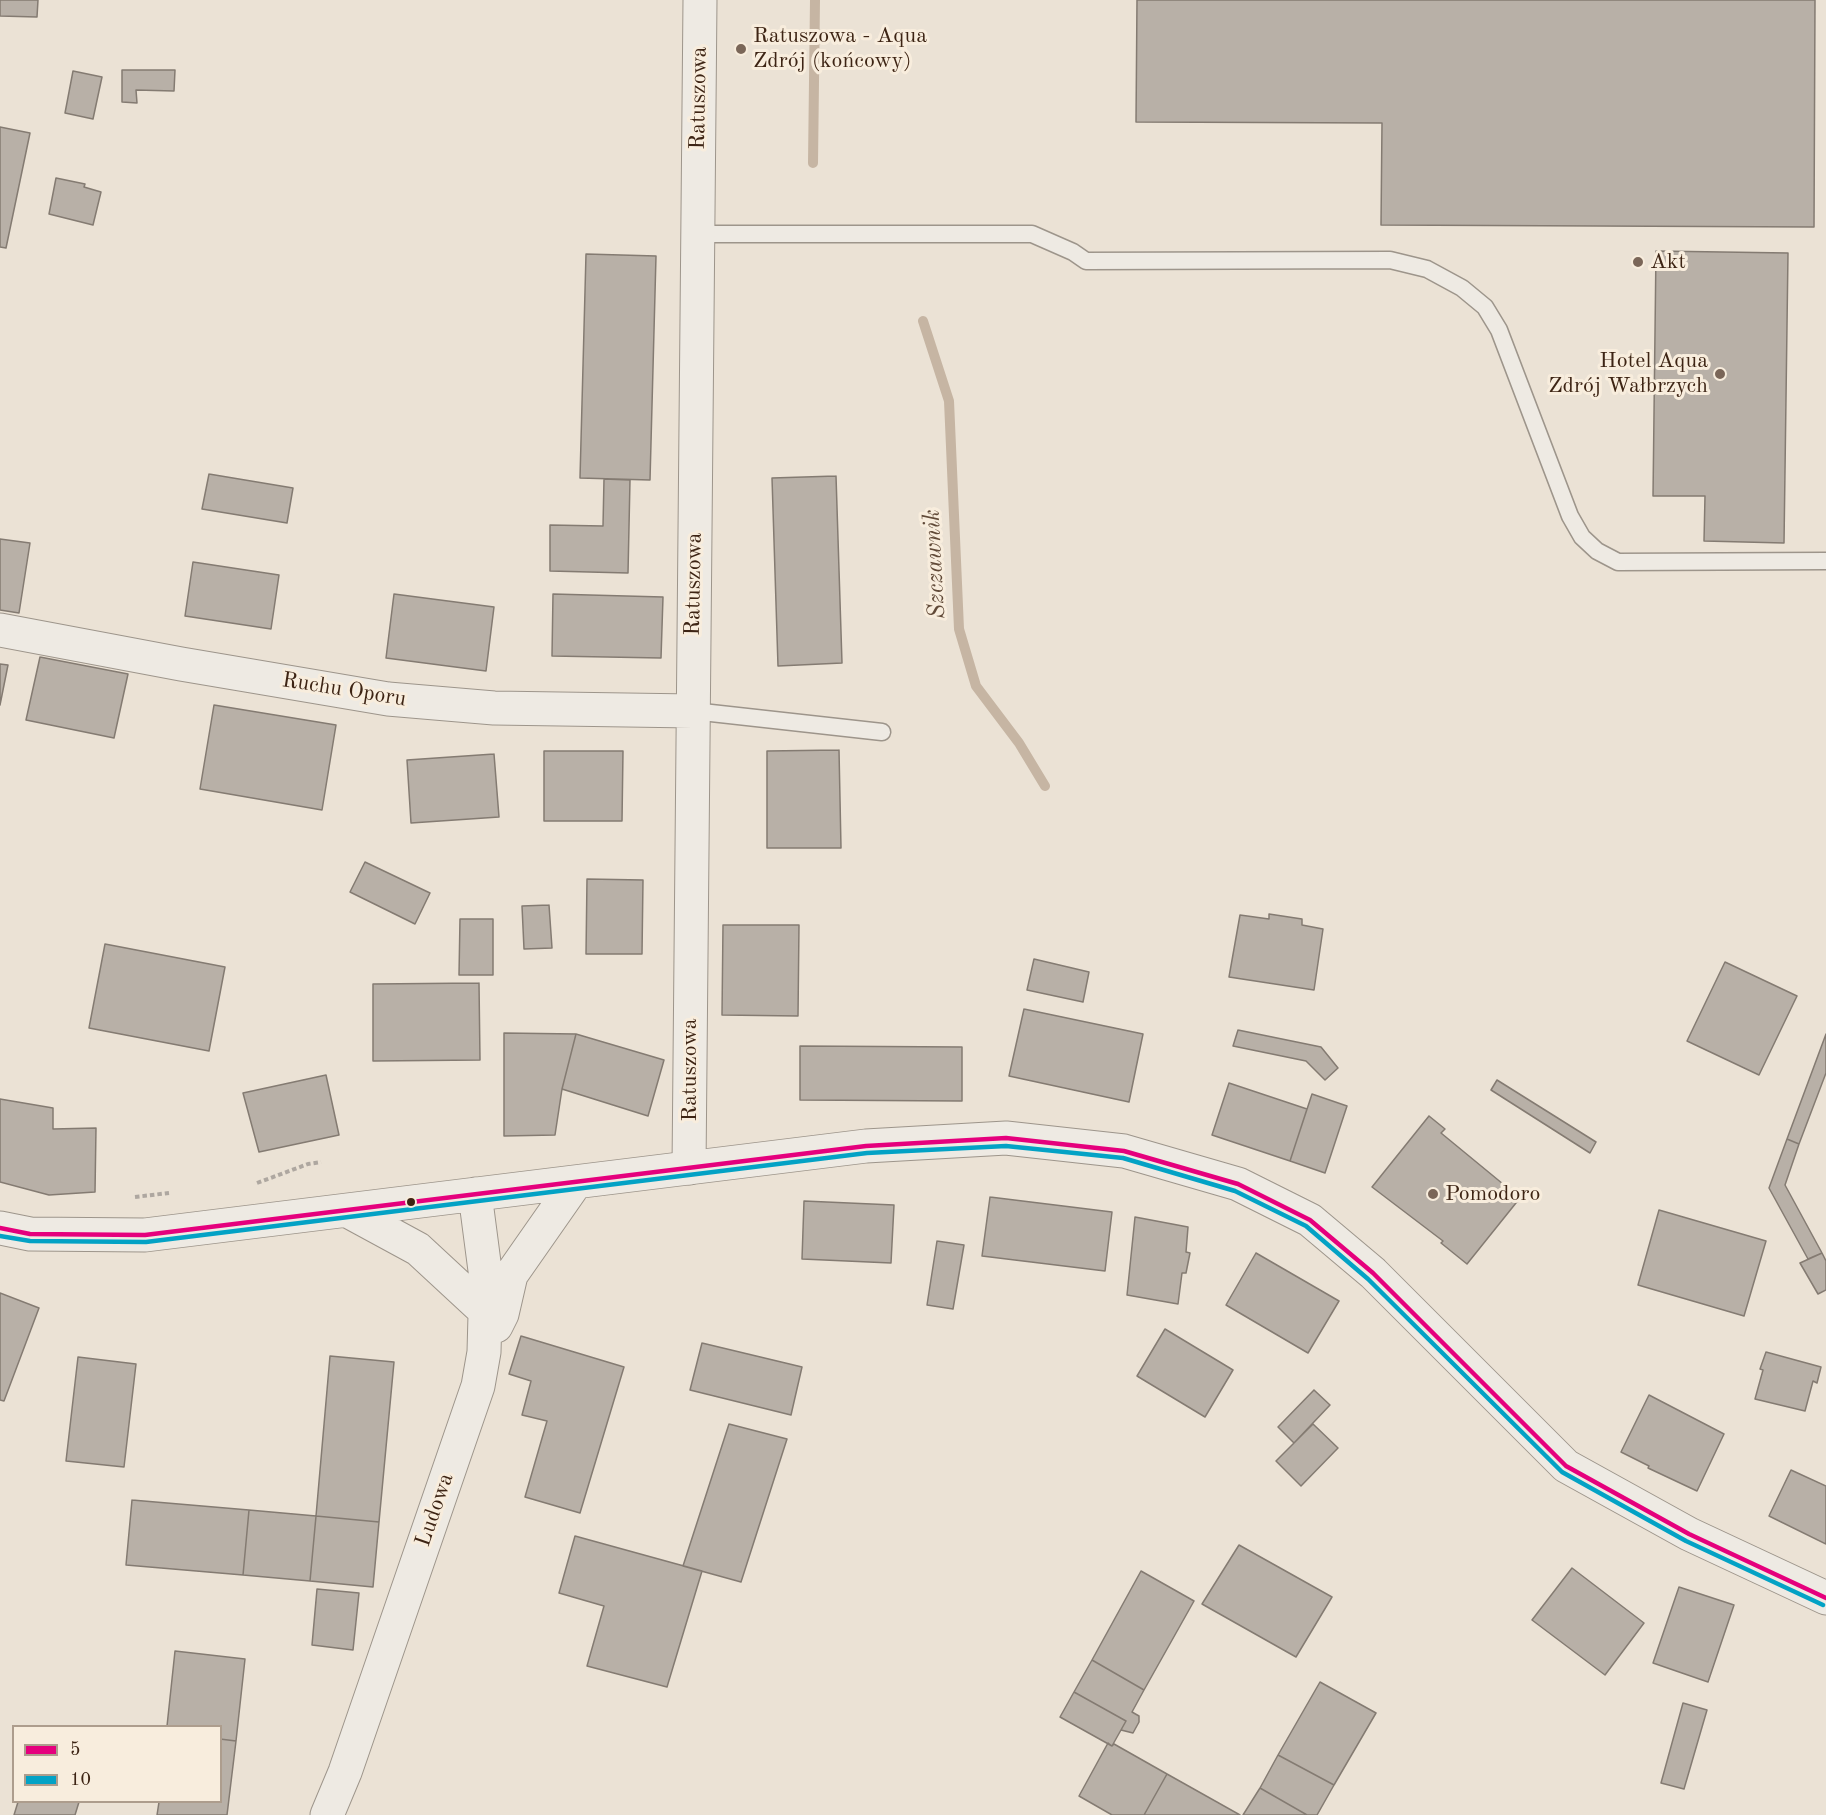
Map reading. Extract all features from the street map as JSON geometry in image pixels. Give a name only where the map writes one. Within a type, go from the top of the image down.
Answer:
[{"type":"street","name":"Ratuszowa","points":[[689,1168],[700,0]]},
{"type":"street","name":"Ruchu Oporu","points":[[0,630],[388,699],[494,708],[693,711]]},
{"type":"street","points":[[0,1228],[30,1234],[145,1235],[866,1146],[1006,1138],[1124,1152],[1238,1184],[1310,1220],[1373,1273],[1566,1466],[1689,1534],[1826,1598]]},
{"type":"street","points":[[484,1352],[502,1314],[511,1275],[576,1182]]},
{"type":"street","name":"Ludowa","points":[[327,1815],[345,1772],[478,1386],[484,1352],[486,1278],[475,1194]]},
{"type":"street","points":[[348,1211],[418,1249],[486,1312]]},
{"type":"lane","points":[[698,234],[1032,234],[1073,252],[1086,261],[1390,260],[1427,269],[1462,288],[1485,307],[1499,330],[1570,516],[1582,537],[1597,551],[1618,562],[1826,561]]},
{"type":"lane","points":[[693,711],[882,732]]},
{"type":"path","points":[[253,1185],[308,1164],[321,1162]]},
{"type":"path","points":[[127,1197],[172,1193]]},
{"type":"building","points":[[0,0],[38,0],[37,17],[0,16]]},
{"type":"building","points":[[1137,0],[1815,0],[1814,227],[1381,225],[1382,123],[1136,122]]},
{"type":"building","points":[[122,70],[175,70],[174,91],[136,90],[137,103],[122,102]]},
{"type":"building","points":[[73,71],[102,77],[93,119],[65,113]]},
{"type":"building","points":[[0,127],[30,133],[6,248],[0,247]]},
{"type":"building","points":[[56,178],[85,184],[84,187],[101,192],[93,225],[49,214]]},
{"type":"building","name":"Hotel Aqua Zdrój Wałbrzych","points":[[1656,251],[1788,253],[1784,543],[1704,541],[1705,496],[1653,496]]},
{"type":"building","points":[[586,254],[656,256],[650,480],[580,478]]},
{"type":"building","points":[[209,474],[293,488],[287,523],[202,509]]},
{"type":"building","points":[[836,476],[842,663],[778,666],[772,478]]},
{"type":"building","points":[[604,479],[630,480],[628,573],[550,571],[550,525],[603,526]]},
{"type":"building","points":[[0,539],[30,543],[19,613],[0,610]]},
{"type":"building","points":[[193,562],[279,575],[271,629],[185,616]]},
{"type":"building","points":[[394,594],[494,607],[486,671],[386,658]]},
{"type":"building","points":[[553,594],[663,597],[661,658],[552,656]]},
{"type":"building","points":[[40,657],[128,674],[114,738],[26,720]]},
{"type":"building","points":[[0,664],[8,665],[0,705]]},
{"type":"building","points":[[214,705],[336,725],[322,810],[200,789]]},
{"type":"building","points":[[839,750],[841,848],[767,848],[767,751]]},
{"type":"building","points":[[544,751],[623,751],[622,821],[544,821]]},
{"type":"building","points":[[494,754],[499,817],[411,823],[407,760]]},
{"type":"building","points":[[365,862],[430,893],[415,924],[350,892]]},
{"type":"building","points":[[587,879],[643,880],[642,954],[586,954]]},
{"type":"building","points":[[549,905],[552,948],[524,949],[522,906]]},
{"type":"building","points":[[1269,914],[1302,919],[1302,925],[1323,929],[1314,990],[1229,977],[1240,915],[1269,919]]},
{"type":"building","points":[[460,919],[493,919],[493,975],[459,975]]},
{"type":"building","points":[[723,925],[799,925],[798,1016],[722,1015]]},
{"type":"building","points":[[105,944],[225,967],[209,1051],[89,1028]]},
{"type":"building","points":[[1034,959],[1089,972],[1083,1002],[1027,990]]},
{"type":"building","points":[[1725,962],[1797,996],[1759,1075],[1687,1041]]},
{"type":"building","points":[[479,983],[480,1060],[373,1061],[373,984]]},
{"type":"building","points":[[1024,1009],[1143,1034],[1129,1102],[1009,1076]]},
{"type":"building","points":[[1238,1030],[1321,1047],[1338,1068],[1325,1080],[1306,1061],[1233,1046]]},
{"type":"building","points":[[504,1033],[576,1034],[562,1089],[555,1135],[504,1136]]},
{"type":"building","points":[[576,1034],[664,1060],[648,1116],[562,1089]]},
{"type":"building","points":[[1826,1034],[1826,1073],[1799,1144],[1787,1139]]},
{"type":"building","points":[[800,1046],[962,1047],[962,1101],[800,1100]]},
{"type":"building","points":[[326,1075],[339,1135],[259,1152],[243,1093]]},
{"type":"building","points":[[1497,1080],[1596,1142],[1590,1153],[1491,1090]]},
{"type":"building","points":[[1229,1083],[1307,1109],[1290,1161],[1212,1135]]},
{"type":"building","points":[[1312,1094],[1347,1106],[1325,1173],[1290,1161]]},
{"type":"building","points":[[0,1099],[53,1108],[53,1129],[96,1128],[95,1192],[49,1195],[0,1182]]},
{"type":"building","points":[[1429,1116],[1445,1129],[1441,1133],[1520,1198],[1467,1264],[1441,1243],[1443,1241],[1372,1187]]},
{"type":"building","points":[[1787,1139],[1799,1144],[1785,1185],[1822,1253],[1808,1259],[1769,1188]]},
{"type":"building","points":[[990,1197],[1112,1212],[1105,1271],[982,1256]]},
{"type":"building","points":[[804,1201],[894,1205],[891,1263],[802,1259]]},
{"type":"building","points":[[1659,1210],[1766,1241],[1744,1316],[1638,1285]]},
{"type":"building","points":[[1135,1217],[1188,1227],[1186,1252],[1190,1253],[1186,1273],[1182,1273],[1178,1304],[1127,1295]]},
{"type":"building","points":[[937,1241],[964,1245],[953,1309],[927,1305]]},
{"type":"building","points":[[1256,1253],[1339,1301],[1308,1353],[1226,1305]]},
{"type":"building","points":[[1822,1253],[1826,1261],[1826,1290],[1818,1294],[1800,1263]]},
{"type":"building","points":[[0,1293],[39,1308],[4,1401],[0,1400]]},
{"type":"building","points":[[1165,1329],[1233,1370],[1205,1417],[1137,1376]]},
{"type":"building","points":[[521,1336],[624,1367],[580,1513],[525,1497],[547,1421],[522,1415],[531,1381],[509,1374]]},
{"type":"building","points":[[702,1343],[802,1367],[791,1415],[690,1390]]},
{"type":"building","points":[[1766,1352],[1821,1367],[1817,1383],[1813,1381],[1805,1411],[1755,1399],[1763,1370],[1760,1369]]},
{"type":"building","points":[[330,1356],[394,1362],[379,1522],[316,1516]]},
{"type":"building","points":[[78,1357],[136,1364],[124,1467],[66,1461]]},
{"type":"building","points":[[1314,1390],[1330,1405],[1294,1443],[1278,1427]]},
{"type":"building","points":[[1649,1395],[1724,1434],[1697,1491],[1648,1468],[1649,1466],[1621,1452]]},
{"type":"building","points":[[729,1424],[787,1439],[741,1582],[683,1566]]},
{"type":"building","points":[[1313,1424],[1338,1448],[1301,1486],[1276,1461]]},
{"type":"building","points":[[1791,1470],[1826,1486],[1826,1544],[1769,1516]]},
{"type":"building","points":[[132,1500],[249,1510],[243,1575],[126,1565]]},
{"type":"building","points":[[249,1510],[316,1516],[310,1581],[243,1575]]},
{"type":"building","points":[[316,1516],[379,1522],[373,1587],[310,1581]]},
{"type":"building","points":[[575,1536],[702,1571],[667,1687],[587,1666],[604,1606],[559,1593]]},
{"type":"building","points":[[1239,1545],[1332,1597],[1296,1657],[1202,1604]]},
{"type":"building","points":[[1572,1568],[1644,1623],[1605,1675],[1532,1620]]},
{"type":"building","points":[[1141,1571],[1194,1601],[1144,1690],[1092,1660]]},
{"type":"building","points":[[1679,1587],[1734,1605],[1708,1682],[1653,1663]]},
{"type":"building","points":[[317,1589],[359,1593],[353,1650],[312,1645]]},
{"type":"building","points":[[175,1651],[245,1659],[236,1741],[222,1739],[222,1725],[167,1725]]},
{"type":"building","points":[[1092,1660],[1144,1690],[1132,1712],[1139,1716],[1139,1722],[1133,1733],[1121,1730],[1126,1721],[1074,1692]]},
{"type":"building","points":[[1320,1682],[1376,1713],[1334,1785],[1278,1755]]},
{"type":"building","points":[[1074,1692],[1126,1721],[1112,1746],[1060,1717]]},
{"type":"building","points":[[1683,1703],[1707,1710],[1684,1789],[1661,1783]]},
{"type":"building","points":[[222,1739],[236,1741],[227,1815],[157,1815],[159,1803],[222,1803]]},
{"type":"building","points":[[1108,1743],[1112,1746],[1114,1744],[1167,1774],[1144,1815],[1112,1815],[1079,1796]]},
{"type":"building","points":[[1278,1755],[1334,1785],[1317,1815],[1307,1815],[1260,1788]]},
{"type":"building","points":[[1167,1774],[1240,1815],[1144,1815]]},
{"type":"building","points":[[1260,1788],[1307,1815],[1243,1815]]},
{"type":"building","points":[[18,1803],[79,1803],[75,1815],[14,1815]]},
{"type":"waterway","name":"Szczawnik","points":[[813,163],[815,0]]},
{"type":"waterway","name":"Szczawnik","points":[[923,321],[949,401],[959,629],[976,686],[1019,743],[1045,786]]},
{"type":"transit line","name":"5","points":[[0,1228],[30,1234],[145,1235],[866,1146],[1006,1138],[1124,1151],[1238,1184],[1310,1220],[1373,1273],[1566,1466],[1689,1534],[1826,1598]]},
{"type":"transit line","name":"10","points":[[0,1236],[30,1241],[146,1242],[867,1153],[1006,1146],[1123,1158],[1235,1191],[1306,1226],[1368,1279],[1562,1472],[1686,1541],[1823,1605]]},
{"type":"place","name":"Ratuszowa - Aqua Zdrój (końcowy)","points":[[741,49]]},
{"type":"place","name":"Akt","points":[[1638,262]]},
{"type":"place","name":"Hotel Aqua Zdrój Wałbrzych","points":[[1720,374]]},
{"type":"place","name":"Pomodoro","points":[[1433,1194]]}]
